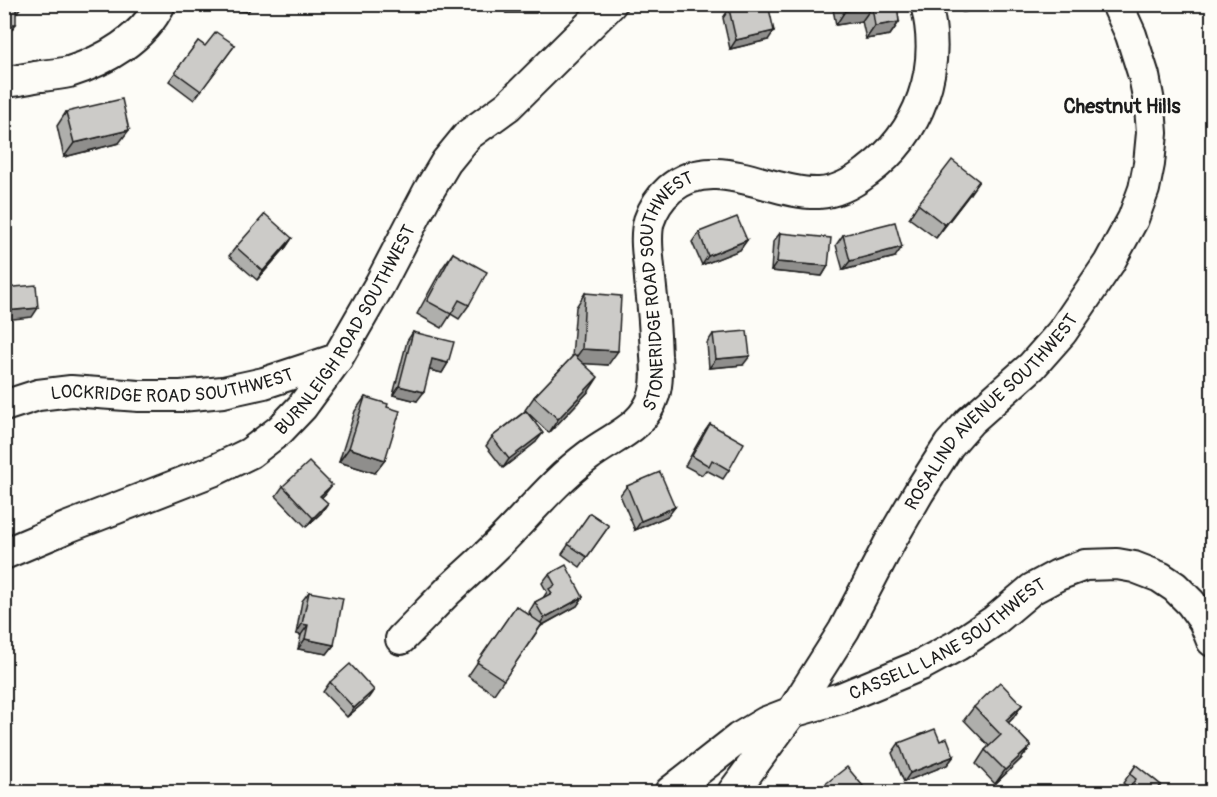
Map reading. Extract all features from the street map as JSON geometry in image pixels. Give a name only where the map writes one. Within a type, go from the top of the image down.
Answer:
[{"type":"street","points":[[4,82],[66,73],[94,62],[124,45],[142,30],[160,4]]},
{"type":"street","name":"BURNLEIGH ROAD SOUTHWEST","points":[[4,554],[215,470],[249,453],[280,430],[302,407],[337,359],[381,284],[446,162],[468,135],[508,106],[611,4]]},
{"type":"street","name":"STONERIDGE ROAD SOUTHWEST","points":[[401,639],[576,465],[604,444],[629,430],[647,411],[657,380],[655,327],[646,238],[649,221],[658,202],[670,189],[685,180],[705,174],[722,174],[803,193],[822,193],[837,190],[854,182],[879,164],[898,144],[914,120],[923,99],[930,72],[932,43],[926,4]]},
{"type":"street","name":"ROSALIND AVENUE SOUTHWEST","points":[[733,792],[792,712],[844,630],[896,532],[949,446],[970,421],[1032,366],[1062,332],[1109,263],[1133,219],[1144,189],[1152,133],[1144,76],[1131,35],[1117,4]]},
{"type":"street","name":"LOCKRIDGE ROAD SOUTHWEST","points":[[4,406],[38,395],[71,391],[149,396],[223,392],[264,383],[337,359]]},
{"type":"street","name":"CASSELL LANE SOUTHWEST","points":[[669,792],[738,738],[765,722],[842,698],[921,665],[958,645],[994,621],[1032,589],[1058,575],[1085,565],[1117,564],[1134,567],[1160,577],[1175,587],[1191,603],[1204,621],[1212,641]]},
{"type":"building","points":[[4,4],[16,4],[16,24],[4,24]]},
{"type":"building","points":[[748,4],[768,4],[774,31],[736,40],[729,9]]},
{"type":"building","points":[[844,4],[897,4],[899,22],[875,26],[872,7],[845,11]]},
{"type":"building","points":[[216,32],[235,45],[201,91],[175,72],[198,41],[205,46]]},
{"type":"building","points":[[122,99],[129,130],[74,143],[66,112]]},
{"type":"building","points":[[9,129],[10,157],[4,157],[4,130]]},
{"type":"building","points":[[952,160],[979,181],[945,225],[918,204]]},
{"type":"building","points":[[265,214],[292,238],[263,271],[236,247]]},
{"type":"building","points":[[737,217],[747,240],[708,256],[699,232]]},
{"type":"building","points":[[895,222],[902,247],[850,261],[843,235]]},
{"type":"building","points":[[780,233],[831,238],[828,266],[777,262]]},
{"type":"building","points":[[453,253],[487,272],[469,305],[459,300],[451,314],[427,301]]},
{"type":"building","points":[[36,285],[38,308],[4,311],[4,288]]},
{"type":"building","points":[[585,293],[621,296],[618,351],[582,349]]},
{"type":"building","points":[[747,331],[750,356],[716,359],[713,334]]},
{"type":"building","points":[[413,332],[454,342],[448,363],[432,359],[424,392],[399,386]]},
{"type":"building","points":[[574,355],[598,377],[558,419],[534,397]]},
{"type":"building","points":[[365,397],[388,404],[387,407],[400,411],[385,460],[349,448]]},
{"type":"building","points":[[526,411],[543,433],[509,459],[492,437]]},
{"type":"building","points":[[710,424],[744,443],[729,470],[712,460],[709,466],[692,456]]},
{"type":"building","points":[[309,462],[332,485],[320,496],[328,503],[313,518],[283,486]]},
{"type":"building","points":[[660,472],[675,507],[641,521],[627,486]]},
{"type":"building","points":[[590,513],[609,526],[587,557],[568,544]]},
{"type":"building","points":[[566,565],[583,597],[544,618],[535,602],[552,593],[549,589],[555,585],[549,574]]},
{"type":"building","points":[[309,592],[343,598],[334,645],[305,639],[308,625],[302,624]]},
{"type":"building","points":[[516,606],[542,624],[504,680],[477,662]]},
{"type":"building","points":[[350,664],[374,690],[354,708],[330,682]]},
{"type":"building","points":[[1000,682],[1022,705],[1006,720],[1031,746],[1005,770],[985,750],[1001,735],[974,707]]},
{"type":"building","points":[[935,729],[940,741],[947,738],[954,756],[910,773],[899,743]]},
{"type":"building","points":[[1136,765],[1161,785],[1155,792],[1125,792],[1136,779],[1130,774]]},
{"type":"building","points":[[847,767],[868,792],[822,792],[819,789]]},
{"type":"district","name":"Chestnut Hills","points":[[1122,106]]}]
